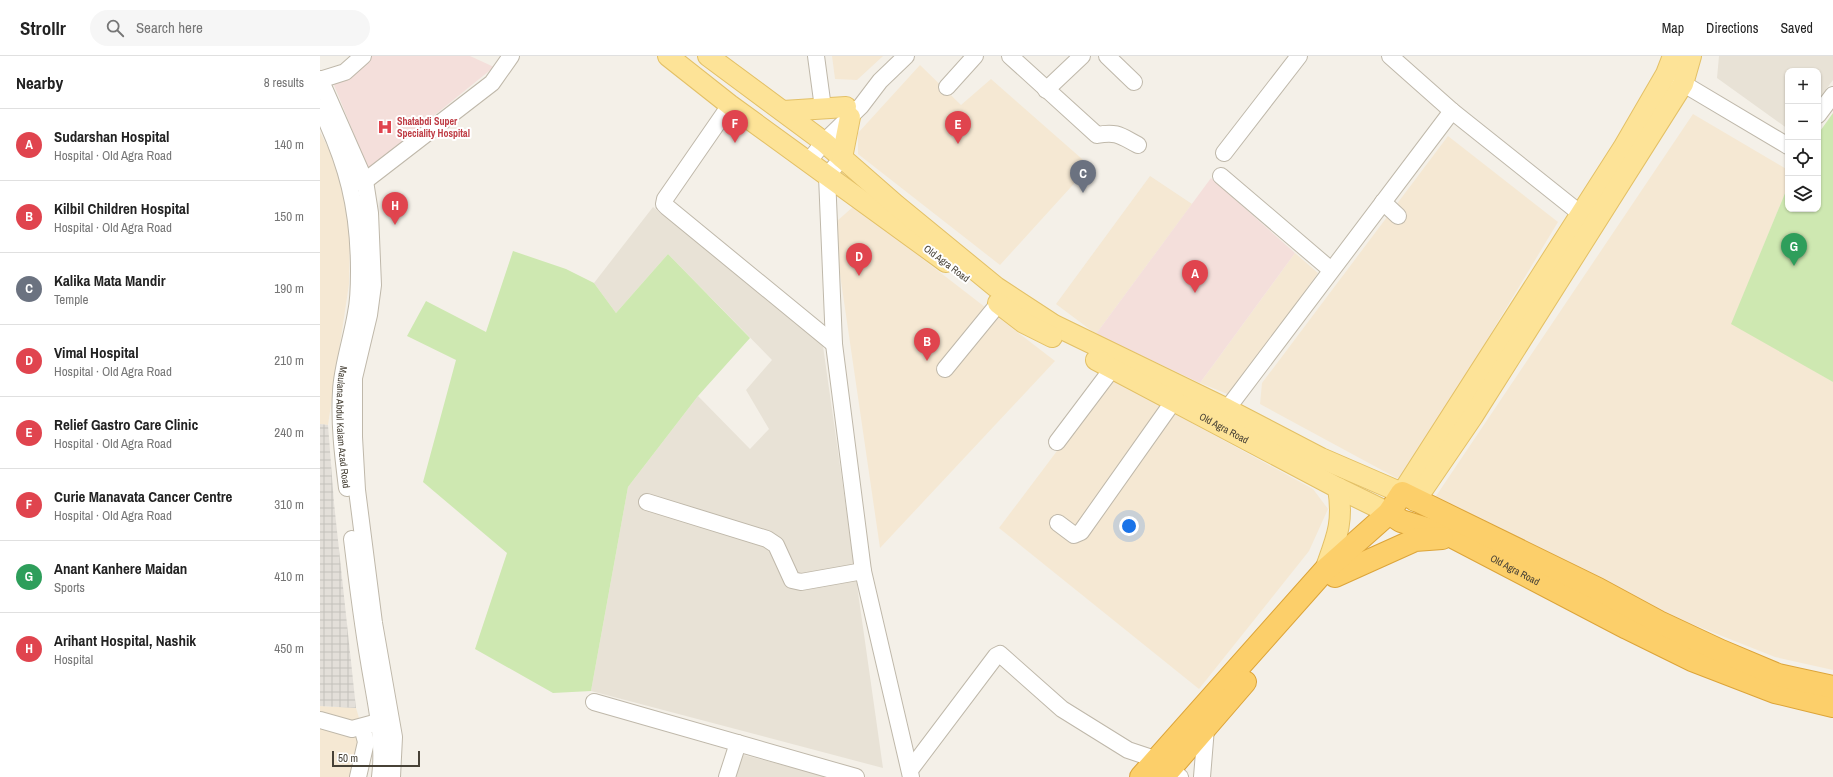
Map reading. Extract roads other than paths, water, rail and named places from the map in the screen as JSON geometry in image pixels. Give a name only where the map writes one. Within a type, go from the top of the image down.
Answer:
[{"type":"highway","points":[[1167,771],[1330,573],[1395,517],[1408,497]]},
{"type":"highway","name":"Old Agra Road","points":[[1408,497],[1598,589],[1659,622],[1721,652],[1778,675],[1833,687]]},
{"type":"highway","name":"Old Agra Road","points":[[1395,517],[1453,537],[1627,628],[1692,660],[1775,692],[1833,706]]},
{"type":"highway","points":[[1141,777],[1167,771],[1206,728],[1330,573],[1415,540],[1453,537]]},
{"type":"main road","name":"Old Agra Road","points":[[668,56],[730,105],[804,158],[1024,323],[1112,369],[1179,395],[1227,409],[1321,458],[1408,497]]},
{"type":"main road","name":"Old Agra Road","points":[[708,56],[820,138],[896,205],[996,287],[1054,325],[1179,395],[1338,488],[1395,517]]},
{"type":"main road","points":[[1408,497],[1588,218],[1623,148],[1674,71],[1691,56]]},
{"type":"main road","points":[[783,111],[823,108],[848,112],[842,158]]},
{"type":"main road","points":[[1330,573],[1338,535],[1341,507],[1338,488]]},
{"type":"street","points":[[364,56],[345,72],[320,80],[357,182],[492,83],[511,56]]},
{"type":"street","points":[[816,56],[823,108]]},
{"type":"street","points":[[804,158],[820,138],[848,112],[861,106],[880,81],[906,56]]},
{"type":"street","points":[[947,87],[976,56]]},
{"type":"street","points":[[1010,56],[1097,135],[1109,132],[1119,134],[1138,145]]},
{"type":"street","points":[[1046,90],[1082,56]]},
{"type":"street","points":[[1107,56],[1134,82]]},
{"type":"street","points":[[1224,152],[1299,56]]},
{"type":"street","points":[[1390,56],[1452,111],[1588,218]]},
{"type":"street","points":[[1674,71],[1785,144]]},
{"type":"street","points":[[1821,111],[1833,94]]},
{"type":"street","points":[[730,105],[665,199],[664,204],[834,344]]},
{"type":"street","name":"Maulana Abdul Kalam Azad Road","points":[[320,107],[339,149],[357,182],[359,252],[358,295],[356,313],[341,389],[348,437],[350,517],[371,641],[380,735],[380,777]]},
{"type":"street","points":[[1227,409],[1332,270],[1371,225],[1383,202],[1452,111]]},
{"type":"street","points":[[842,158],[827,176],[834,344],[863,571],[910,774]]},
{"type":"street","points":[[1221,176],[1332,270]]},
{"type":"street","points":[[1383,202],[1398,216]]},
{"type":"street","points":[[945,369],[998,303]]},
{"type":"street","points":[[1057,442],[1112,369]]},
{"type":"street","points":[[1058,523],[1074,535],[1081,532],[1179,395]]},
{"type":"street","points":[[647,502],[767,539],[776,545],[792,580],[796,582],[863,571]]},
{"type":"street","points":[[371,641],[394,737],[392,777]]},
{"type":"street","points":[[910,774],[996,656],[1000,654],[1062,709],[1128,750],[1167,771]]},
{"type":"street","points":[[594,702],[856,777]]},
{"type":"street","points":[[320,720],[352,729],[378,722]]},
{"type":"street","points":[[358,777],[366,742],[362,727]]},
{"type":"street","points":[[1202,777],[1206,728]]},
{"type":"street","points":[[727,777],[738,743]]},
{"type":"place","name":"Shatabdi Super Speciality Hospital","points":[[385,127]]},
{"type":"place","name":"Curie Manavata Cancer Centre","points":[[735,143]]},
{"type":"place","name":"Relief Gastro Care Clinic","points":[[958,144]]},
{"type":"place","name":"Kalika Mata Mandir","points":[[1083,193]]},
{"type":"place","name":"Arihant Hospital, Nashik","points":[[395,225]]},
{"type":"place","name":"Anant Kanhere Maidan","points":[[1794,266]]},
{"type":"place","name":"Vimal Hospital","points":[[859,276]]},
{"type":"place","name":"Sudarshan Hospital","points":[[1195,293]]},
{"type":"place","name":"Kilbil Children Hospital","points":[[927,361]]}]
